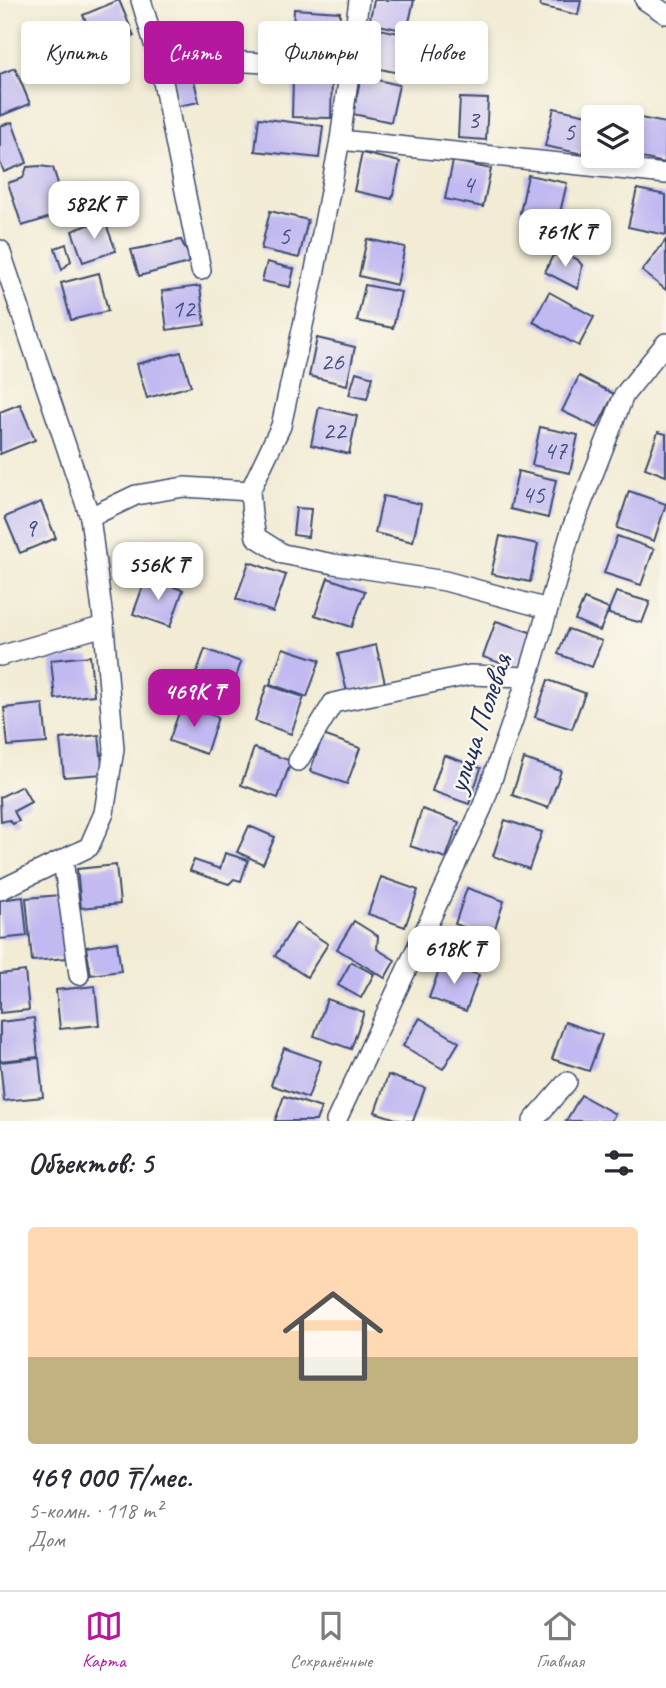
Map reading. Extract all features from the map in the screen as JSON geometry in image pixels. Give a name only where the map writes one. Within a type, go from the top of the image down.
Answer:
[{"type":"street","points":[[141,0],[147,21]]},
{"type":"street","points":[[356,21],[359,0]]},
{"type":"street","points":[[645,0],[666,14]]},
{"type":"street","points":[[163,84],[201,270]]},
{"type":"street","points":[[347,84],[340,139],[314,275],[281,426],[250,491],[256,537],[283,554],[445,581],[548,609]]},
{"type":"street","points":[[340,139],[666,174]]},
{"type":"street","points":[[0,250],[90,517],[104,626],[114,749],[104,813],[89,847],[0,890]]},
{"type":"street","name":"улица Полевая","points":[[336,1121],[482,808],[528,677],[570,531],[624,395],[666,343]]},
{"type":"street","points":[[90,517],[136,495],[184,487],[250,491]]},
{"type":"street","points":[[0,656],[104,626]]},
{"type":"street","points":[[298,761],[333,703],[470,674],[528,677]]},
{"type":"street","points":[[63,860],[79,975]]},
{"type":"street","points":[[533,1121],[567,1082]]},
{"type":"building","points":[[119,0],[128,21],[86,21],[83,15]]},
{"type":"building","points":[[374,0],[414,0],[409,21],[395,21],[395,28],[381,26],[381,21],[369,21]]},
{"type":"building","points":[[541,0],[581,0],[578,15],[540,6]]},
{"type":"building","points":[[294,9],[340,12],[339,21],[293,21]]},
{"type":"building","points":[[381,29],[395,32],[395,72],[381,69]]},
{"type":"building","points":[[15,68],[30,104],[0,116],[0,74]]},
{"type":"building","points":[[381,81],[399,85],[391,122],[353,114],[359,84],[381,84]]},
{"type":"building","points":[[173,84],[195,84],[199,102],[178,106]]},
{"type":"building","points":[[293,84],[332,84],[331,118],[292,117]]},
{"type":"building","points":[[460,98],[488,99],[486,140],[458,138]]},
{"type":"building","points":[[554,108],[581,114],[581,154],[545,146]]},
{"type":"building","points":[[259,118],[323,126],[319,158],[255,151]]},
{"type":"building","points":[[644,119],[666,123],[665,163],[644,159]]},
{"type":"building","points":[[12,122],[27,163],[4,172],[0,162],[0,126]]},
{"type":"building","points":[[362,153],[400,162],[392,199],[354,191]]},
{"type":"building","points":[[453,161],[491,169],[483,207],[445,199]]},
{"type":"building","points":[[27,167],[53,168],[67,212],[22,226],[8,183],[23,178]]},
{"type":"building","points":[[528,175],[567,183],[558,221],[520,213]]},
{"type":"building","points":[[637,189],[666,195],[666,235],[628,227]]},
{"type":"building","points":[[270,211],[308,220],[299,258],[261,249]]},
{"type":"building","points":[[104,219],[116,251],[83,262],[72,231]]},
{"type":"building","points":[[367,239],[405,247],[397,285],[359,276]]},
{"type":"building","points":[[181,240],[192,262],[139,276],[131,250]]},
{"type":"building","points":[[666,240],[666,290],[642,271]]},
{"type":"building","points":[[66,244],[71,261],[62,270],[55,248]]},
{"type":"building","points":[[561,252],[577,259],[582,265],[578,289],[545,272],[552,257]]},
{"type":"building","points":[[267,262],[294,269],[290,287],[262,281]]},
{"type":"building","points":[[99,273],[108,311],[71,320],[61,283]]},
{"type":"building","points":[[365,285],[401,292],[393,328],[357,321]]},
{"type":"building","points":[[200,286],[205,325],[167,330],[162,291]]},
{"type":"building","points":[[549,292],[594,317],[579,346],[533,322]]},
{"type":"building","points":[[317,338],[355,347],[347,385],[309,376]]},
{"type":"building","points":[[181,352],[191,386],[147,398],[137,364]]},
{"type":"building","points":[[356,372],[373,377],[367,399],[349,395]]},
{"type":"building","points":[[579,376],[614,394],[597,428],[562,411]]},
{"type":"building","points":[[20,404],[35,440],[0,454],[0,412]]},
{"type":"building","points":[[319,407],[357,416],[349,454],[311,445]]},
{"type":"building","points":[[540,427],[578,435],[570,473],[532,465]]},
{"type":"building","points":[[658,432],[666,434],[666,476],[645,468]]},
{"type":"building","points":[[518,471],[556,480],[548,518],[510,509]]},
{"type":"building","points":[[629,491],[666,504],[654,541],[617,528]]},
{"type":"building","points":[[383,496],[421,504],[413,542],[375,533]]},
{"type":"building","points":[[41,502],[56,538],[20,553],[5,517]]},
{"type":"building","points":[[296,508],[311,509],[308,537],[293,535]]},
{"type":"building","points":[[500,536],[538,544],[530,582],[491,574]]},
{"type":"building","points":[[617,536],[654,549],[641,585],[604,573]]},
{"type":"building","points":[[249,562],[286,575],[273,612],[236,599]]},
{"type":"building","points":[[146,578],[183,590],[170,627],[133,614]]},
{"type":"building","points":[[328,578],[365,591],[352,627],[315,615]]},
{"type":"building","points":[[616,592],[650,602],[642,623],[609,614]]},
{"type":"building","points":[[584,599],[609,609],[600,631],[575,620]]},
{"type":"building","points":[[496,621],[533,633],[520,670],[483,657]]},
{"type":"building","points":[[568,629],[602,641],[592,667],[558,654]]},
{"type":"building","points":[[376,645],[385,683],[347,692],[338,654]]},
{"type":"building","points":[[283,648],[320,660],[307,697],[270,684]]},
{"type":"building","points":[[205,649],[241,662],[229,699],[192,686]]},
{"type":"building","points":[[90,656],[94,695],[55,699],[51,660]]},
{"type":"building","points":[[548,680],[585,693],[572,729],[535,717]]},
{"type":"building","points":[[267,685],[304,697],[291,734],[255,721]]},
{"type":"building","points":[[43,704],[47,743],[8,746],[4,708]]},
{"type":"building","points":[[182,704],[218,717],[206,754],[169,741]]},
{"type":"building","points":[[99,735],[103,774],[64,777],[60,739]]},
{"type":"building","points":[[323,735],[360,748],[347,784],[310,771]]},
{"type":"building","points":[[254,748],[291,761],[278,798],[241,785]]},
{"type":"building","points":[[444,755],[481,768],[469,804],[432,791]]},
{"type":"building","points":[[524,759],[561,771],[548,808],[512,795]]},
{"type":"building","points":[[22,786],[31,802],[14,811],[19,821],[13,824],[9,820],[1,822],[0,797]]},
{"type":"building","points":[[422,809],[459,822],[446,858],[410,846]]},
{"type":"building","points":[[505,820],[542,832],[529,869],[493,856]]},
{"type":"building","points":[[249,826],[275,837],[263,864],[237,852]]},
{"type":"building","points":[[225,853],[248,860],[241,881],[234,879],[229,884],[190,871],[194,860],[220,869]]},
{"type":"building","points":[[116,865],[120,904],[81,908],[77,869]]},
{"type":"building","points":[[381,877],[418,890],[405,927],[368,914]]},
{"type":"building","points":[[467,888],[504,901],[492,937],[455,924]]},
{"type":"building","points":[[60,895],[67,958],[32,961],[26,898]]},
{"type":"building","points":[[23,897],[27,936],[0,939],[0,900]]},
{"type":"building","points":[[354,921],[378,936],[377,949],[395,960],[385,978],[337,949]]},
{"type":"building","points":[[296,923],[328,944],[307,977],[275,956]]},
{"type":"building","points":[[117,942],[121,971],[91,975],[86,947]]},
{"type":"building","points":[[351,962],[374,974],[361,998],[338,985]]},
{"type":"building","points":[[442,962],[479,975],[466,1011],[429,998]]},
{"type":"building","points":[[25,971],[29,1010],[0,1013],[0,974]]},
{"type":"building","points":[[95,986],[99,1025],[60,1029],[56,990]]},
{"type":"building","points":[[327,999],[364,1012],[351,1049],[314,1036]]},
{"type":"building","points":[[34,1018],[38,1057],[0,1061],[0,1022]]},
{"type":"building","points":[[420,1018],[459,1042],[443,1069],[403,1046]]},
{"type":"building","points":[[565,1022],[602,1035],[589,1071],[552,1059]]},
{"type":"building","points":[[284,1048],[321,1061],[308,1098],[271,1085]]},
{"type":"building","points":[[39,1058],[43,1097],[4,1101],[0,1062]]},
{"type":"building","points":[[388,1075],[425,1088],[413,1121],[402,1121],[375,1112]]},
{"type":"building","points":[[581,1095],[615,1114],[611,1121],[566,1121]]},
{"type":"building","points":[[284,1096],[321,1108],[316,1121],[275,1121]]}]
